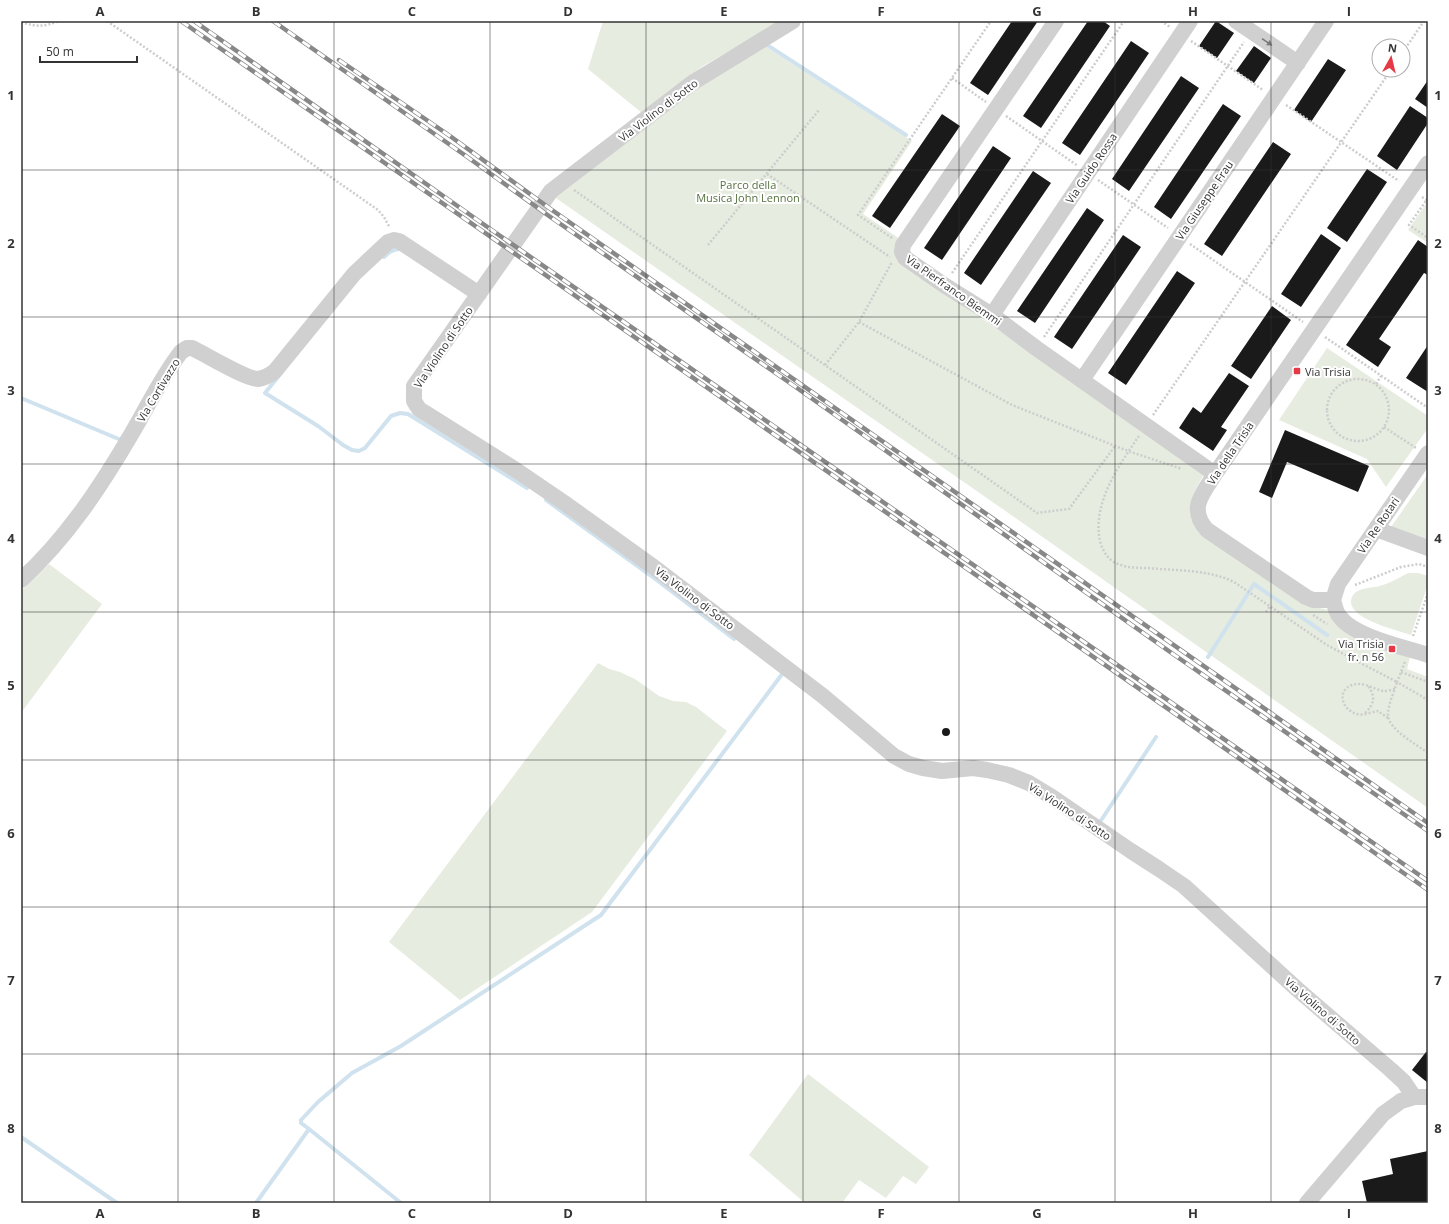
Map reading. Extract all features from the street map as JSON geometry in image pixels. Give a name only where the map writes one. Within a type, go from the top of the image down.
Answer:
[{"type":"street","name":"Via Violino di Sotto","points":[[793,21],[692,83],[551,191],[414,386],[414,401],[419,409],[545,490],[655,568],[823,696],[894,756],[909,764],[923,768],[942,771],[973,768],[1009,775],[1029,783],[1184,886],[1297,989],[1421,1097]]},
{"type":"street","name":"Via Pierfranco Biemmi","points":[[1056,21],[903,245],[902,252],[905,258],[944,285],[992,315],[1036,348],[1215,474]]},
{"type":"street","name":"Via Guido Rossa","points":[[992,315],[1190,21]]},
{"type":"street","points":[[1236,21],[1298,63]]},
{"type":"street","name":"Via Giuseppe Frau","points":[[1082,380],[1274,97],[1298,63],[1320,40],[1326,21]]},
{"type":"street","name":"Via della Trisia","points":[[1334,596],[1313,600],[1306,597],[1207,530],[1198,515],[1197,506],[1215,474],[1428,163]]},
{"type":"street","points":[[394,240],[399,241],[479,294]]},
{"type":"street","name":"Via Cortivazzo","points":[[21,580],[36,567],[78,516],[100,486],[181,352],[187,348],[192,348],[247,376],[257,379],[269,376],[275,371],[354,274],[388,242],[394,240]]},
{"type":"street","name":"Via Re Rotari","points":[[1334,596],[1338,584],[1427,454]]},
{"type":"street","points":[[1376,528],[1428,548]]},
{"type":"street","points":[[1334,596],[1339,616],[1363,634],[1428,655]]},
{"type":"street","name":"Via Violino di Sotto","points":[[1307,1203],[1383,1114],[1401,1100],[1421,1097]]},
{"type":"path","points":[[21,22],[35,26],[49,25],[59,21]]},
{"type":"path","points":[[107,21],[378,210],[387,222],[394,240]]},
{"type":"path","points":[[903,245],[858,215],[991,21]]},
{"type":"path","points":[[944,285],[1124,21]]},
{"type":"path","points":[[1161,21],[1410,189],[1428,199],[1409,225],[1428,238]]},
{"type":"path","points":[[1411,40],[1424,21]]},
{"type":"path","points":[[1036,348],[1251,32]]},
{"type":"path","points":[[708,245],[819,110]]},
{"type":"path","points":[[767,174],[893,260],[859,322],[825,365]]},
{"type":"path","points":[[578,191],[1037,513],[1069,509],[1115,446]]},
{"type":"path","points":[[859,322],[1012,405],[1115,446],[1185,470]]},
{"type":"path","points":[[1376,384],[1381,376]]},
{"type":"path","points":[[1360,378],[1376,384],[1386,394],[1388,400],[1390,414],[1384,427],[1375,437],[1362,441],[1354,441],[1335,431],[1330,424],[1327,408],[1328,400],[1335,389],[1344,382],[1360,378]]},
{"type":"path","points":[[1384,427],[1427,454]]},
{"type":"path","points":[[1334,596],[1401,567],[1419,564],[1428,567]]},
{"type":"path","points":[[1388,718],[1397,682],[1428,592]]},
{"type":"path","points":[[1266,612],[1270,606]]},
{"type":"path","points":[[1308,611],[1327,624]]},
{"type":"path","points":[[1401,672],[1428,682]]},
{"type":"path","points":[[1397,682],[1428,700]]},
{"type":"path","points":[[1395,689],[1384,691],[1361,683],[1352,685],[1342,694],[1342,701],[1345,707],[1358,715],[1378,711],[1388,718],[1392,726],[1428,753]]},
{"type":"path","points":[[1365,714],[1373,703],[1371,690],[1366,685]]},
{"type":"green space","points":[[603,21],[782,21],[703,66],[642,113],[588,69]]},
{"type":"green space","name":"Parco della Musica John Lennon","points":[[763,45],[912,141],[863,214],[900,239],[903,264],[1205,473],[1193,495],[1190,510],[1194,525],[1199,532],[1307,605],[1328,610],[1410,657],[1407,669],[1428,677],[1428,808],[1027,526],[553,196],[691,88]]},
{"type":"green space","points":[[1428,201],[1428,243],[1408,230]]},
{"type":"green space","points":[[1327,348],[1428,416],[1428,428],[1386,487],[1367,459],[1279,420]]},
{"type":"green space","points":[[1428,474],[1428,543],[1391,527]]},
{"type":"green space","points":[[49,564],[102,604],[21,713],[21,591]]},
{"type":"green space","points":[[1408,573],[1418,573],[1428,576],[1428,584],[1411,635],[1376,624],[1359,614],[1354,609],[1351,601],[1352,596],[1356,592],[1362,589],[1386,584]]},
{"type":"green space","points":[[598,663],[635,679],[659,696],[673,701],[686,702],[696,707],[727,731],[592,912],[460,1000],[389,942]]},
{"type":"green space","points":[[808,1074],[929,1167],[916,1184],[903,1176],[886,1198],[859,1180],[842,1203],[805,1203],[749,1155]]},
{"type":"building","points":[[1012,21],[1038,21],[988,95],[970,83]]},
{"type":"building","points":[[1088,21],[1103,21],[1110,26],[1041,128],[1023,116]]},
{"type":"building","points":[[1216,21],[1234,33],[1217,58],[1199,46]]},
{"type":"building","points":[[1131,41],[1149,53],[1080,155],[1062,143]]},
{"type":"building","points":[[1254,46],[1271,58],[1254,83],[1236,71]]},
{"type":"building","points":[[1328,59],[1346,70],[1311,122],[1294,110]]},
{"type":"building","points":[[1181,76],[1199,88],[1129,191],[1112,179]]},
{"type":"building","points":[[1428,80],[1428,108],[1415,99]]},
{"type":"building","points":[[1223,104],[1241,116],[1171,219],[1154,207]]},
{"type":"building","points":[[1410,106],[1428,118],[1428,123],[1397,170],[1377,156]]},
{"type":"building","points":[[942,114],[960,126],[890,228],[872,216]]},
{"type":"building","points":[[1273,142],[1291,154],[1222,256],[1204,244]]},
{"type":"building","points":[[993,146],[1011,158],[942,260],[924,248]]},
{"type":"building","points":[[1367,169],[1387,182],[1347,242],[1327,228]]},
{"type":"building","points":[[1033,171],[1051,183],[981,285],[964,273]]},
{"type":"building","points":[[1087,208],[1104,220],[1035,323],[1017,311]]},
{"type":"building","points":[[1321,234],[1341,248],[1301,307],[1281,294]]},
{"type":"building","points":[[1123,235],[1141,247],[1072,349],[1054,337]]},
{"type":"building","points":[[1418,240],[1428,247],[1428,275],[1424,273],[1379,339],[1391,347],[1378,367],[1346,345]]},
{"type":"building","points":[[1177,271],[1195,283],[1126,385],[1108,373]]},
{"type":"building","points":[[1272,306],[1291,320],[1251,379],[1231,366]]},
{"type":"building","points":[[1428,345],[1428,392],[1406,378]]},
{"type":"building","points":[[1229,373],[1249,386],[1221,427],[1227,430],[1213,451],[1179,428],[1193,407],[1201,413]]},
{"type":"building","points":[[1285,430],[1369,466],[1358,492],[1287,462],[1272,498],[1259,492]]},
{"type":"building","points":[[944,728],[948,728],[950,732],[948,736],[944,736],[942,734],[942,730]]},
{"type":"building","points":[[1426,1052],[1428,1053],[1428,1083],[1412,1070]]},
{"type":"building","points":[[1428,1151],[1428,1203],[1367,1203],[1362,1181],[1393,1174],[1390,1159]]},
{"type":"waterway","points":[[767,45],[906,135]]},
{"type":"waterway","points":[[384,257],[391,251],[400,249]]},
{"type":"waterway","points":[[278,377],[265,393],[318,426],[352,450],[359,451],[365,448],[391,416],[400,413],[408,414],[527,488]]},
{"type":"waterway","points":[[21,398],[121,440],[122,438]]},
{"type":"waterway","points":[[546,500],[658,581],[734,639]]},
{"type":"waterway","points":[[1208,657],[1254,584],[1327,635]]},
{"type":"waterway","points":[[309,1129],[301,1123],[301,1120],[318,1102],[352,1073],[401,1046],[601,915],[783,673]]},
{"type":"waterway","points":[[1098,825],[1156,737]]},
{"type":"waterway","points":[[256,1203],[309,1129],[401,1203]]},
{"type":"waterway","points":[[21,1137],[117,1203]]},
{"type":"railway","points":[[181,21],[1428,890]]},
{"type":"railway","points":[[194,21],[486,226],[1428,881]]},
{"type":"railway","points":[[273,21],[549,216],[790,383],[1173,654],[1428,831]]},
{"type":"railway","points":[[339,60],[450,136],[552,210],[1428,823]]},
{"type":"place","name":"Via Trisia","points":[[1297,371]]},
{"type":"place","name":"Via Trisia fr. n 56","points":[[1392,649]]}]
